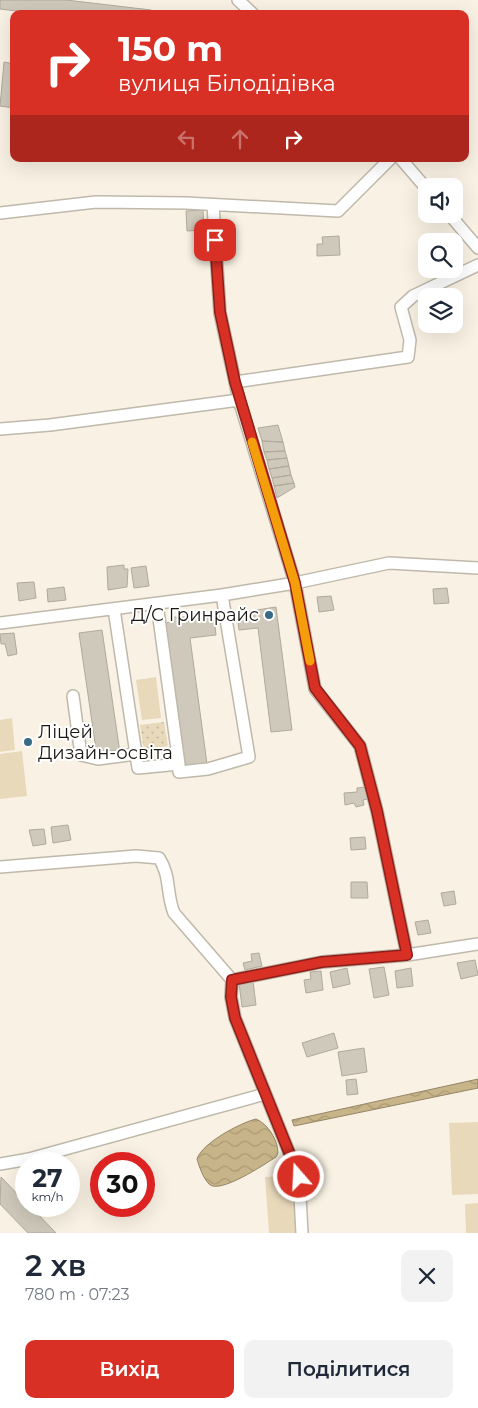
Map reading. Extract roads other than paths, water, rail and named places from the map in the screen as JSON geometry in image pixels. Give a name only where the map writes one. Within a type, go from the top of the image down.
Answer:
[{"type":"street","points":[[238,0],[249,10]]},
{"type":"street","points":[[0,212],[96,202],[213,205],[338,212],[387,162]]},
{"type":"street","points":[[404,162],[418,179]]},
{"type":"street","points":[[213,205],[220,312],[239,400],[295,583],[315,688],[360,746],[377,811],[407,955]]},
{"type":"street","points":[[457,223],[478,248]]},
{"type":"street","points":[[235,382],[408,357],[410,340],[401,307],[413,296],[478,265]]},
{"type":"street","points":[[0,429],[50,425],[239,400]]},
{"type":"street","points":[[0,623],[222,595],[295,583],[389,564],[478,568]]},
{"type":"street","points":[[158,604],[179,772],[208,769],[249,757],[222,595]]},
{"type":"street","points":[[114,609],[138,768],[178,764]]},
{"type":"street","points":[[73,696],[81,755],[98,758],[136,754]]},
{"type":"street","points":[[0,867],[136,856],[159,858],[166,868],[170,904],[174,914],[232,980],[231,997],[235,1018],[299,1177],[302,1233]]},
{"type":"street","points":[[232,980],[322,962],[407,955],[478,944]]},
{"type":"street","points":[[0,1164],[48,1154],[266,1094]]},
{"type":"water","points":[[478,1079],[478,1088],[294,1126],[292,1120]]},
{"type":"water","points":[[256,1119],[268,1129],[274,1138],[278,1148],[276,1157],[253,1172],[232,1182],[214,1186],[209,1184],[203,1175],[197,1159],[200,1153],[222,1134]]},
{"type":"place","name":"Д/С Гринрайс","points":[[269,615]]},
{"type":"place","name":"Ліцей Дизайн-освіта","points":[[28,742]]}]
